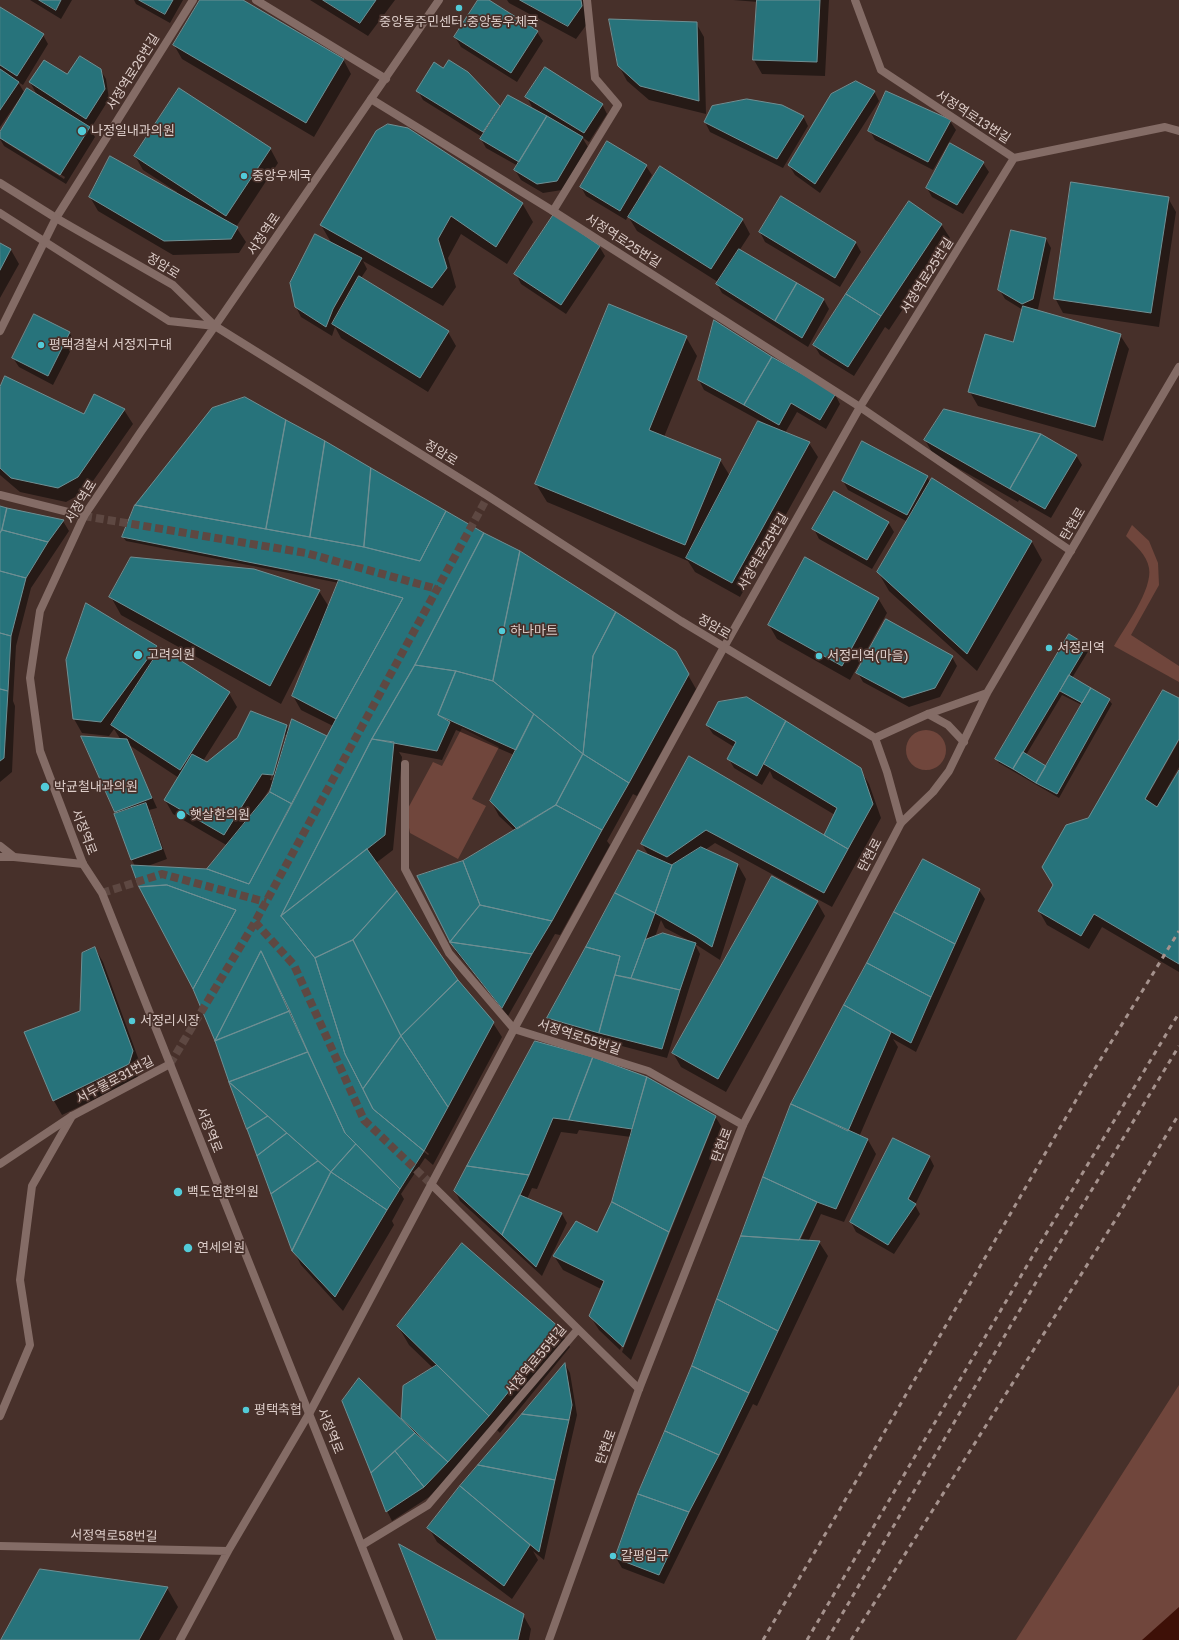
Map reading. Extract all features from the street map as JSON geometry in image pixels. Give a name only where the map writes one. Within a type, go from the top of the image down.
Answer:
[{"type":"street","name":"서정역로26번길","points":[[0,331],[56,218],[193,0]]},
{"type":"street","points":[[256,0],[386,79]]},
{"type":"street","name":"서정역로","points":[[399,1640],[310,1412],[102,893],[83,864],[40,751],[30,678],[40,612],[84,516],[439,0]]},
{"type":"street","points":[[553,211],[618,105],[594,78],[587,0]]},
{"type":"street","name":"서정역로13번길","points":[[855,0],[881,70],[1014,158],[1165,127],[1179,131]]},
{"type":"street","name":"서정역로25번길","points":[[371,99],[553,211],[860,407],[1070,551]]},
{"type":"street","name":"서정역로25번길","points":[[310,1412],[514,1029],[724,647],[860,407],[1014,158]]},
{"type":"street","name":"정암로","points":[[0,183],[56,218],[173,285],[215,326],[488,496],[681,621],[875,738]]},
{"type":"street","points":[[0,213],[169,321],[215,326]]},
{"type":"street","name":"탄현로","points":[[549,1640],[639,1389],[743,1125],[901,823],[933,792],[949,771],[987,693],[1179,367]]},
{"type":"street","points":[[0,495],[84,516]]},
{"type":"street","points":[[901,823],[887,772],[875,738],[928,714],[987,693]]},
{"type":"street","points":[[928,714],[948,725],[964,742]]},
{"type":"street","points":[[405,764],[405,869],[449,953],[514,1029]]},
{"type":"street","points":[[0,846],[14,857]]},
{"type":"street","points":[[0,857],[83,864]]},
{"type":"street","name":"서정역로55번길","points":[[514,1029],[648,1071],[743,1125]]},
{"type":"street","name":"서두물로31번길","points":[[0,1164],[72,1116],[170,1064]]},
{"type":"street","name":"서두물로31번길","points":[[0,1416],[30,1345],[20,1280],[32,1186],[72,1116]]},
{"type":"street","name":"서정역로55번길","points":[[362,1545],[428,1505],[578,1329],[431,1184]]},
{"type":"street","points":[[578,1329],[639,1389]]},
{"type":"street","points":[[180,1640],[228,1551],[310,1412]]},
{"type":"street","name":"서정역로58번길","points":[[0,1546],[228,1551]]},
{"type":"shaded area","points":[[1132,525],[1149,541],[1158,563],[1159,585],[1131,635],[1179,666],[1179,682],[1114,646],[1143,597],[1149,577],[1149,568],[1146,559],[1140,550],[1126,536]]},
{"type":"shaded area","points":[[462,728],[499,747],[472,799],[486,806],[458,859],[410,833],[406,812],[433,762],[442,766]]},
{"type":"shaded area","points":[[930,730],[937,733],[943,739],[946,750],[945,758],[937,767],[930,770],[922,770],[915,767],[907,758],[906,746],[909,739],[918,731]]},
{"type":"shaded area","points":[[1179,1385],[1179,1640],[1016,1640]]},
{"type":"shaded area","points":[[1179,1607],[1179,1640],[1142,1640]]},
{"type":"building","points":[[39,0],[61,0],[56,10]]},
{"type":"building","points":[[139,0],[173,0],[165,14]]},
{"type":"building","points":[[200,0],[243,0],[344,59],[306,123],[173,45]]},
{"type":"building","points":[[323,0],[376,0],[360,23]]},
{"type":"building","points":[[478,0],[489,0],[538,31],[511,73],[454,37]]},
{"type":"building","points":[[520,0],[581,0],[582,6],[568,26]]},
{"type":"building","points":[[757,0],[820,0],[817,62],[753,60]]},
{"type":"building","points":[[0,7],[44,34],[17,76],[0,65]]},
{"type":"building","points":[[609,19],[697,22],[699,101],[640,86],[618,66]]},
{"type":"building","points":[[80,56],[101,69],[105,89],[86,119],[29,82],[44,60],[67,74]]},
{"type":"building","points":[[449,60],[468,72],[500,106],[483,132],[416,91],[434,62],[443,68]]},
{"type":"building","points":[[545,67],[603,104],[584,133],[525,97]]},
{"type":"building","points":[[0,69],[19,82],[0,110]]},
{"type":"building","points":[[856,81],[875,91],[815,184],[788,165],[831,94]]},
{"type":"building","points":[[27,88],[90,127],[60,175],[0,138],[0,132]]},
{"type":"building","points":[[179,88],[271,148],[226,216],[134,156]]},
{"type":"building","points":[[886,91],[951,120],[928,162],[868,131]]},
{"type":"building","points":[[508,95],[547,116],[519,162],[480,139]]},
{"type":"building","points":[[747,99],[782,105],[804,116],[777,159],[704,122],[712,106]]},
{"type":"building","points":[[547,116],[583,137],[557,181],[537,184],[514,170]]},
{"type":"building","points":[[388,124],[408,128],[523,203],[496,247],[451,216],[438,239],[447,268],[432,288],[320,225],[376,131]]},
{"type":"building","points":[[607,141],[647,165],[620,211],[580,187]]},
{"type":"building","points":[[950,143],[984,162],[957,205],[926,188]]},
{"type":"building","points":[[110,156],[238,227],[231,239],[164,241],[89,197]]},
{"type":"building","points":[[660,166],[743,219],[711,269],[628,217]]},
{"type":"building","points":[[1071,182],[1169,197],[1151,313],[1054,299]]},
{"type":"building","points":[[781,196],[856,242],[835,278],[759,232]]},
{"type":"building","points":[[909,201],[942,224],[881,316],[846,294]]},
{"type":"building","points":[[554,214],[600,246],[561,305],[514,274]]},
{"type":"building","points":[[1011,230],[1046,238],[1033,299],[1022,304],[998,290]]},
{"type":"building","points":[[315,234],[362,258],[333,309],[326,327],[295,307],[290,283]]},
{"type":"building","points":[[0,243],[11,249],[0,270]]},
{"type":"building","points":[[739,249],[797,283],[775,321],[716,284]]},
{"type":"building","points":[[359,276],[449,331],[420,378],[332,324]]},
{"type":"building","points":[[797,283],[824,299],[802,338],[775,321]]},
{"type":"building","points":[[846,294],[881,316],[848,367],[813,345]]},
{"type":"building","points":[[609,304],[687,336],[649,430],[721,459],[685,545],[535,484]]},
{"type":"building","points":[[1023,306],[1121,334],[1095,427],[968,392],[985,334],[1013,342]]},
{"type":"building","name":"평택경찰서 서정지구대","points":[[34,314],[70,332],[48,376],[12,358]]},
{"type":"building","points":[[714,320],[772,357],[744,405],[698,380]]},
{"type":"building","points":[[772,357],[836,393],[820,420],[791,403],[779,425],[744,405]]},
{"type":"building","points":[[5,376],[84,414],[94,394],[125,409],[78,477],[58,488],[11,478],[0,468],[0,387]]},
{"type":"building","points":[[245,397],[286,420],[266,529],[135,505],[212,408]]},
{"type":"building","points":[[944,409],[1041,434],[1010,489],[924,440]]},
{"type":"building","points":[[286,420],[325,441],[310,537],[266,529]]},
{"type":"building","points":[[758,421],[810,442],[732,583],[686,558]]},
{"type":"building","points":[[1041,434],[1077,455],[1045,509],[1010,489]]},
{"type":"building","points":[[325,441],[371,468],[364,547],[310,537]]},
{"type":"building","points":[[862,441],[928,476],[907,515],[842,481]]},
{"type":"building","points":[[371,468],[446,511],[420,561],[364,547]]},
{"type":"building","points":[[932,478],[1032,541],[967,654],[877,572]]},
{"type":"building","points":[[834,491],[889,522],[867,560],[812,529]]},
{"type":"building","points":[[135,505],[364,547],[420,561],[446,511],[484,533],[415,665],[372,739],[281,916],[315,958],[345,1054],[373,1109],[424,1151],[400,1189],[345,1133],[261,951],[215,1041],[193,989],[236,910],[167,885],[139,887],[131,865],[207,869],[249,884],[336,719],[403,598],[339,580],[122,537]]},
{"type":"building","points":[[0,506],[7,508],[0,533]]},
{"type":"building","points":[[7,508],[64,520],[48,542],[2,530]]},
{"type":"building","points":[[2,530],[48,542],[26,578],[0,571],[0,533]]},
{"type":"building","points":[[484,533],[520,551],[493,681],[456,671],[415,665]]},
{"type":"building","points":[[520,551],[616,612],[593,656],[583,754],[493,681]]},
{"type":"building","points":[[131,557],[254,569],[320,590],[270,686],[109,597]]},
{"type":"building","points":[[805,557],[879,598],[842,666],[768,625]]},
{"type":"building","points":[[0,571],[26,578],[11,636],[0,633]]},
{"type":"building","points":[[339,580],[403,598],[336,719],[292,696]]},
{"type":"building","points":[[86,603],[157,646],[101,722],[73,719],[66,660]]},
{"type":"building","points":[[616,612],[676,651],[689,674],[629,783],[583,754],[593,656]]},
{"type":"building","points":[[886,619],[953,656],[935,688],[903,698],[856,673]]},
{"type":"building","points":[[0,633],[11,636],[8,691],[0,689]]},
{"type":"building","points":[[1069,634],[1087,645],[1013,769],[995,759]]},
{"type":"building","points":[[161,648],[230,692],[180,770],[111,725]]},
{"type":"building","points":[[415,665],[456,671],[438,715],[450,722],[437,751],[372,739]]},
{"type":"building","points":[[456,671],[493,681],[534,714],[516,750],[438,715]]},
{"type":"building","points":[[1069,675],[1091,688],[1082,703],[1060,691]]},
{"type":"building","points":[[1091,688],[1110,699],[1057,794],[1036,783]]},
{"type":"building","points":[[0,689],[8,691],[4,758],[0,761]]},
{"type":"building","points":[[1163,690],[1179,698],[1179,739],[1145,799],[1157,807],[1179,770],[1179,964],[1094,914],[1081,936],[1038,911],[1053,885],[1042,867],[1066,825],[1088,818]]},
{"type":"building","points":[[747,697],[786,721],[757,776],[727,759],[736,742],[706,725],[718,702]]},
{"type":"building","points":[[251,711],[287,725],[273,775],[262,774],[224,835],[164,800],[192,754],[207,762],[237,738]]},
{"type":"building","points":[[534,714],[583,754],[556,805],[517,829],[490,801]]},
{"type":"building","points":[[292,719],[327,736],[292,804],[270,792]]},
{"type":"building","points":[[786,721],[861,768],[873,804],[848,849],[824,835],[837,808],[764,764]]},
{"type":"building","points":[[81,736],[127,739],[152,798],[115,812]]},
{"type":"building","points":[[372,739],[394,742],[385,835],[281,916]]},
{"type":"building","points":[[1023,752],[1046,766],[1036,783],[1013,769]]},
{"type":"building","points":[[583,754],[629,783],[602,830],[556,805]]},
{"type":"building","points":[[689,756],[848,849],[824,893],[706,830],[667,857],[641,844]]},
{"type":"building","points":[[270,792],[292,804],[249,884],[207,869]]},
{"type":"building","points":[[146,803],[162,849],[131,860],[114,814]]},
{"type":"building","points":[[556,805],[602,830],[552,921],[480,905],[463,861]]},
{"type":"building","points":[[701,847],[738,864],[712,947],[655,913],[672,865]]},
{"type":"building","points":[[367,849],[397,891],[353,940],[315,958],[281,916]]},
{"type":"building","points":[[638,850],[672,865],[655,913],[615,893]]},
{"type":"building","points":[[923,859],[980,889],[955,944],[894,912]]},
{"type":"building","points":[[463,861],[480,905],[450,942],[417,876]]},
{"type":"building","points":[[772,876],[818,901],[718,1079],[672,1053]]},
{"type":"building","points":[[167,885],[236,910],[193,989],[139,887]]},
{"type":"building","points":[[397,891],[458,980],[401,1036],[353,940]]},
{"type":"building","points":[[615,893],[655,913],[631,978],[615,975],[620,956],[586,947]]},
{"type":"building","points":[[480,905],[552,921],[532,954],[450,942]]},
{"type":"building","points":[[894,912],[955,944],[931,997],[867,963]]},
{"type":"building","points":[[663,933],[696,943],[680,990],[631,978],[645,940]]},
{"type":"building","points":[[353,940],[401,1036],[363,1089],[345,1054],[315,958]]},
{"type":"building","points":[[450,942],[532,954],[502,1008]]},
{"type":"building","points":[[95,947],[133,1051],[129,1064],[53,1101],[24,1032],[80,1011],[82,953]]},
{"type":"building","points":[[586,947],[620,956],[599,1033],[547,1018]]},
{"type":"building","points":[[261,951],[290,1011],[215,1041]]},
{"type":"building","points":[[867,963],[931,997],[911,1043],[844,1005]]},
{"type":"building","points":[[615,975],[680,990],[662,1049],[599,1033]]},
{"type":"building","points":[[458,980],[494,1022],[448,1107],[401,1036]]},
{"type":"building","points":[[844,1005],[891,1032],[848,1131],[791,1104]]},
{"type":"building","points":[[290,1011],[308,1052],[229,1082],[215,1041]]},
{"type":"building","points":[[401,1036],[448,1107],[424,1151],[373,1109],[363,1089]]},
{"type":"building","points":[[535,1041],[593,1057],[569,1120],[553,1118],[529,1175],[467,1166]]},
{"type":"building","points":[[308,1052],[345,1133],[356,1144],[331,1172],[229,1082]]},
{"type":"building","points":[[593,1057],[647,1077],[632,1129],[569,1120]]},
{"type":"building","points":[[647,1077],[716,1116],[669,1232],[612,1202]]},
{"type":"building","points":[[229,1082],[268,1116],[247,1129]]},
{"type":"building","points":[[791,1104],[868,1139],[836,1209],[817,1202],[763,1177]]},
{"type":"building","points":[[268,1116],[287,1133],[257,1156],[247,1129]]},
{"type":"building","points":[[287,1133],[318,1161],[271,1194],[257,1156]]},
{"type":"building","points":[[893,1138],[930,1156],[908,1199],[916,1204],[888,1245],[850,1222]]},
{"type":"building","points":[[356,1144],[400,1189],[387,1210],[331,1172]]},
{"type":"building","points":[[318,1161],[331,1172],[292,1251],[271,1194]]},
{"type":"building","points":[[467,1166],[529,1175],[502,1235],[454,1191]]},
{"type":"building","points":[[331,1172],[387,1210],[335,1297],[292,1251]]},
{"type":"building","points":[[763,1177],[817,1202],[799,1240],[741,1236]]},
{"type":"building","points":[[520,1195],[562,1213],[536,1267],[502,1235]]},
{"type":"building","points":[[612,1202],[669,1232],[623,1347],[589,1316],[604,1281],[553,1256],[576,1221],[597,1232]]},
{"type":"building","points":[[741,1236],[820,1241],[778,1331],[717,1299]]},
{"type":"building","points":[[462,1243],[560,1328],[489,1416],[397,1326]]},
{"type":"building","points":[[717,1299],[778,1331],[749,1393],[692,1366]]},
{"type":"building","points":[[565,1363],[572,1405],[569,1420],[522,1414]]},
{"type":"building","points":[[437,1365],[489,1416],[448,1462],[401,1418],[403,1386]]},
{"type":"building","points":[[692,1366],[749,1393],[719,1455],[665,1431]]},
{"type":"building","points":[[359,1378],[415,1433],[371,1473],[342,1401]]},
{"type":"building","points":[[522,1414],[569,1420],[555,1480],[478,1465]]},
{"type":"building","points":[[665,1431],[719,1455],[689,1512],[638,1494]]},
{"type":"building","points":[[415,1433],[448,1462],[424,1487],[395,1451]]},
{"type":"building","points":[[395,1451],[424,1487],[386,1512],[371,1473]]},
{"type":"building","points":[[478,1465],[555,1480],[539,1552],[460,1486]]},
{"type":"building","points":[[460,1486],[530,1545],[504,1586],[427,1528]]},
{"type":"building","points":[[638,1494],[689,1512],[659,1575],[615,1558]]},
{"type":"building","points":[[399,1544],[524,1614],[518,1640],[437,1640]]},
{"type":"building","points":[[40,1569],[168,1587],[139,1640],[1,1640]]},
{"type":"tunnel","points":[[170,1064],[255,922],[488,496]]},
{"type":"tunnel","points":[[84,516],[306,553],[437,589]]},
{"type":"tunnel","points":[[102,893],[162,874],[266,902]]},
{"type":"tunnel","points":[[255,922],[294,965],[364,1120],[431,1184]]},
{"type":"railway","points":[[763,1640],[1083,1088],[1179,931]]},
{"type":"railway","points":[[807,1640],[1035,1252],[1179,1013]]},
{"type":"railway","points":[[827,1640],[1042,1272],[1179,1046]]},
{"type":"railway","points":[[851,1640],[1116,1219],[1179,1114]]},
{"type":"place","name":"중앙동주민센터.중앙동우체국","points":[[459,8]]},
{"type":"place","name":"나정일내과의원","points":[[82,131]]},
{"type":"place","name":"중앙우체국","points":[[244,176]]},
{"type":"place","name":"평택경찰서 서정지구대","points":[[41,345]]},
{"type":"place","name":"하나마트","points":[[502,631]]},
{"type":"place","name":"서정리역","points":[[1049,648]]},
{"type":"place","name":"고려의원","points":[[138,655]]},
{"type":"place","name":"서정리역(마을)","points":[[819,656]]},
{"type":"place","name":"박균철내과의원","points":[[45,787]]},
{"type":"place","name":"햇살한의원","points":[[181,815]]},
{"type":"place","name":"서정리시장","points":[[132,1021]]},
{"type":"place","name":"백도연한의원","points":[[178,1192]]},
{"type":"place","name":"연세의원","points":[[188,1248]]},
{"type":"place","name":"평택축협","points":[[246,1410]]},
{"type":"place","name":"갈평입구","points":[[613,1556]]}]
